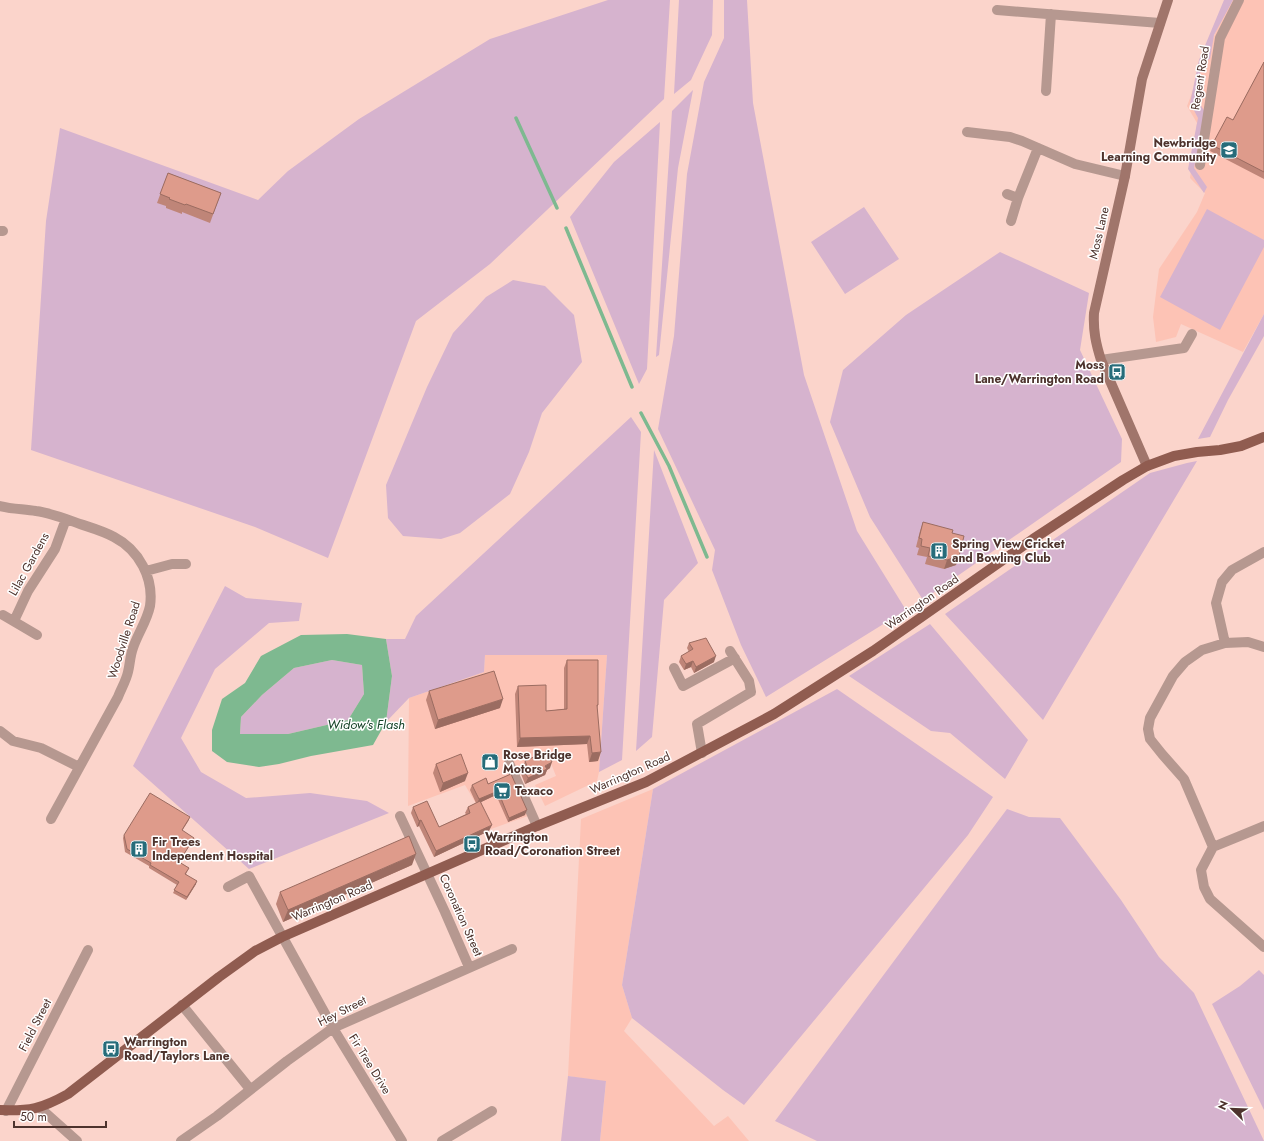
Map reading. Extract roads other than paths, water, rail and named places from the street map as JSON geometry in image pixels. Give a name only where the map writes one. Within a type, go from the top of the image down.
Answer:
[{"type":"main road","name":"Warrington Road","points":[[3,1110],[28,1110],[40,1108],[68,1094],[219,977],[256,951],[282,937],[537,826],[646,782],[774,714],[873,651],[944,603],[1033,539],[1147,466],[1174,456],[1241,446],[1264,437]]},
{"type":"street","name":"Moss Lane","points":[[1147,466],[1096,346],[1094,313],[1125,176],[1142,79],[1168,0]]},
{"type":"street","name":"Regent Road","points":[[1200,165],[1220,38],[1240,0]]},
{"type":"street","points":[[997,10],[1160,23]]},
{"type":"street","points":[[1046,91],[1051,14]]},
{"type":"street","points":[[967,132],[1010,137],[1075,164],[1125,176]]},
{"type":"street","points":[[1011,220],[1038,148]]},
{"type":"street","points":[[1007,194],[1018,198]]},
{"type":"street","points":[[1101,360],[1184,348],[1192,334]]},
{"type":"street","name":"Woodville Road","points":[[0,506],[36,510],[116,537],[130,548],[139,559],[146,571],[148,579],[150,605],[145,623],[133,647],[128,672],[118,697],[51,819]]},
{"type":"street","name":"Lilac Gardens","points":[[14,621],[28,591],[55,549],[66,519]]},
{"type":"street","points":[[1225,643],[1216,603],[1222,582],[1232,570],[1264,552]]},
{"type":"street","points":[[146,571],[172,564],[186,564]]},
{"type":"street","points":[[3,615],[38,635]]},
{"type":"street","points":[[1213,847],[1184,779],[1150,739],[1148,729],[1150,718],[1173,676],[1185,662],[1202,650],[1225,643],[1248,642],[1264,647]]},
{"type":"street","points":[[674,668],[683,686],[732,655],[749,681],[751,692],[697,724],[702,753]]},
{"type":"street","points":[[0,731],[13,741],[41,748],[79,767]]},
{"type":"street","points":[[509,763],[537,826]]},
{"type":"street","name":"Coronation Street","points":[[400,816],[428,874],[469,968]]},
{"type":"street","points":[[1264,826],[1213,847],[1201,870],[1204,887],[1210,899],[1264,948]]},
{"type":"street","name":"Fir Tree Drive","points":[[228,887],[249,876],[333,1028],[402,1141]]},
{"type":"street","name":"Hey Street","points":[[181,1141],[333,1028],[512,949]]},
{"type":"street","name":"Field Street","points":[[3,1110],[88,950]]},
{"type":"street","points":[[182,1006],[250,1089]]},
{"type":"street","points":[[40,1108],[77,1141]]},
{"type":"street","points":[[442,1141],[492,1111]]},
{"type":"water","name":"Widow's Flash","points":[[347,634],[386,639],[392,676],[386,722],[373,745],[259,767],[227,762],[212,751],[212,730],[222,699],[245,683],[261,656],[301,635]],"holes":[[[332,660],[362,665],[364,694],[348,720],[288,734],[240,734],[241,717],[262,695],[294,668]]]},
{"type":"waterway","points":[[516,118],[557,208]]},
{"type":"waterway","points":[[566,228],[632,387]]},
{"type":"waterway","points":[[641,413],[669,466],[707,557]]},
{"type":"place","name":"Newbridge Learning Community","points":[[1229,150]]},
{"type":"place","name":"Moss Lane/Warrington Road","points":[[1117,372]]},
{"type":"place","name":"Spring View Cricket and Bowling Club","points":[[939,551]]},
{"type":"place","name":"Rose Bridge Motors","points":[[490,762]]},
{"type":"place","name":"Texaco","points":[[502,791]]},
{"type":"place","name":"Warrington Road/Coronation Street","points":[[472,844]]},
{"type":"place","name":"Fir Trees Independent Hospital","points":[[139,849]]},
{"type":"place","name":"Warrington Road/Taylors Lane","points":[[111,1049]]}]
